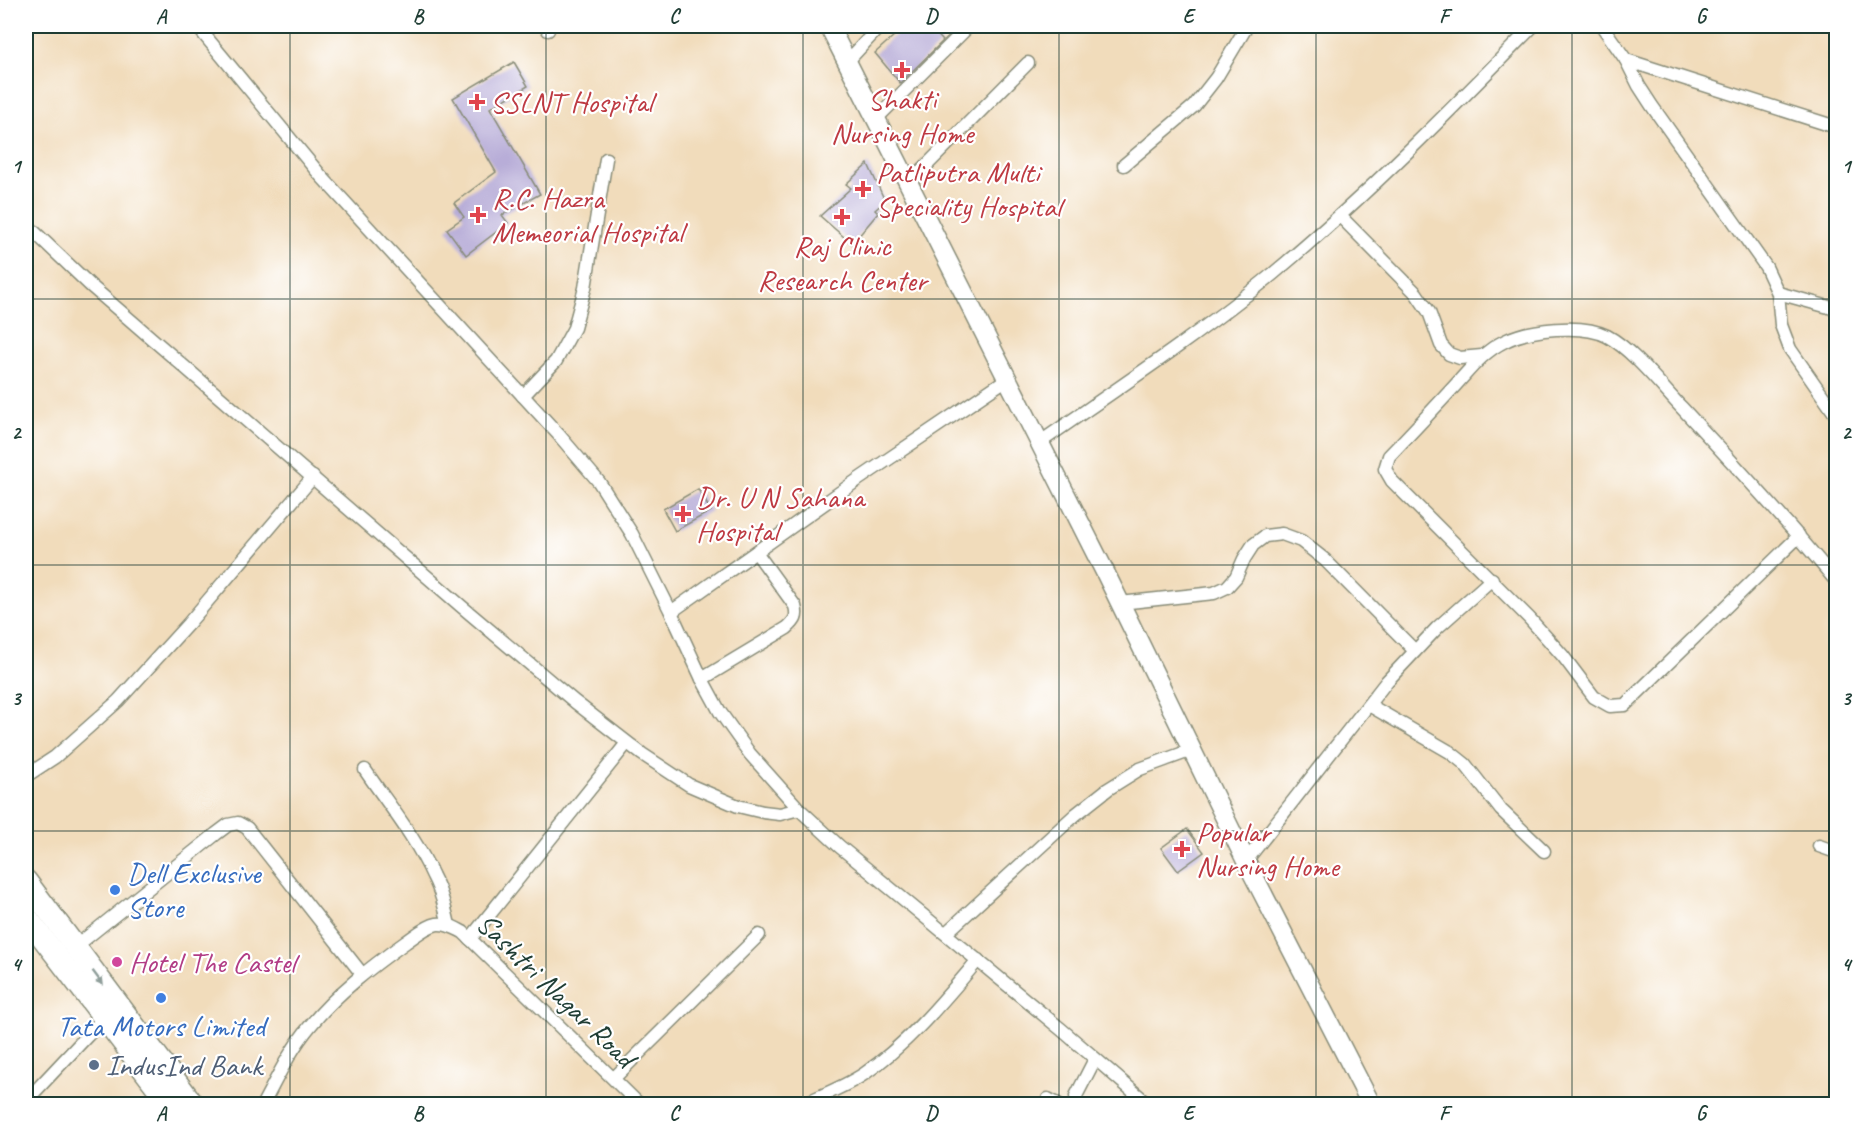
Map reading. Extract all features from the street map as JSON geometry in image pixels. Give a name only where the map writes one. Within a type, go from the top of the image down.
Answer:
[{"type":"highway","points":[[26,881],[193,1104]]},
{"type":"highway","points":[[26,916],[170,1104]]},
{"type":"main road","points":[[829,26],[1120,603],[1246,861],[1371,1104]]},
{"type":"street","points":[[197,26],[321,176],[558,434],[599,483],[632,534],[720,712],[750,754],[799,809],[839,846],[1148,1104]]},
{"type":"street","points":[[848,62],[880,26]]},
{"type":"street","points":[[876,119],[969,26]]},
{"type":"street","points":[[1124,165],[1194,106],[1216,78],[1247,26]]},
{"type":"street","points":[[1039,443],[1176,348],[1272,274],[1340,216],[1533,26]]},
{"type":"street","points":[[1602,26],[1626,60],[1652,106],[1766,267],[1778,293],[1781,325],[1790,350],[1836,415]]},
{"type":"street","points":[[1626,60],[1836,127]]},
{"type":"street","points":[[908,184],[1029,63]]},
{"type":"street","points":[[523,396],[556,360],[574,328],[585,288],[606,159]]},
{"type":"street","points":[[1340,216],[1416,293],[1428,312],[1441,345],[1449,354],[1460,358],[1482,356]]},
{"type":"street","points":[[26,224],[91,286],[461,606],[627,742],[689,785],[738,806],[780,814],[799,809]]},
{"type":"street","points":[[1778,293],[1836,309]]},
{"type":"street","points":[[1799,536],[1625,705],[1610,706],[1594,697],[1563,656],[1529,618],[1392,481],[1385,469],[1389,456],[1482,356],[1505,340],[1535,331],[1581,329],[1605,335],[1624,348],[1763,494],[1799,536],[1836,581]]},
{"type":"street","points":[[671,612],[1007,379]]},
{"type":"street","points":[[26,776],[55,757],[118,701],[188,624],[313,477]]},
{"type":"street","points":[[1120,603],[1214,593],[1227,587],[1236,577],[1253,545],[1265,536],[1282,534],[1301,541],[1325,560],[1415,651]]},
{"type":"street","points":[[702,679],[795,621],[797,614],[795,606],[756,552]]},
{"type":"street","points":[[1246,861],[1387,681],[1437,628],[1492,579]]},
{"type":"street","points":[[1369,705],[1450,752],[1465,764],[1501,810],[1544,851]]},
{"type":"street","points":[[470,939],[627,742]]},
{"type":"street","points":[[946,933],[1075,815],[1108,789],[1140,769],[1192,750]]},
{"type":"street","points":[[365,770],[415,843],[433,876],[449,925]]},
{"type":"street","points":[[75,947],[228,825],[238,823],[248,828],[362,974]]},
{"type":"street","points":[[1819,846],[1836,852]]},
{"type":"street","name":"Sashtri Nagar Road","points":[[262,1104],[287,1059],[310,1026],[339,994],[362,974],[423,930],[436,924],[449,925],[463,932],[639,1104]]},
{"type":"street","points":[[614,1078],[759,935]]},
{"type":"street","points":[[803,1104],[863,1075],[905,1041],[942,1003],[978,960]]},
{"type":"street","points":[[26,1101],[104,1018]]},
{"type":"street","points":[[1077,1104],[1076,1096],[1095,1059]]},
{"type":"street","points":[[1047,1104],[1048,1099],[1058,1104]]},
{"type":"building","points":[[905,26],[929,26],[943,41],[900,83],[875,53]]},
{"type":"building","points":[[514,62],[528,86],[490,108],[540,194],[502,215],[508,223],[466,255],[447,229],[464,217],[454,203],[496,172],[453,98]]},
{"type":"building","points":[[868,164],[885,201],[875,210],[878,213],[852,244],[820,216],[851,188],[846,184]]},
{"type":"building","points":[[698,489],[711,511],[675,531],[663,509]]},
{"type":"building","points":[[1187,829],[1204,852],[1178,871],[1161,848]]},
{"type":"place","name":"Shakti Nursing Home","points":[[902,70]]},
{"type":"place","name":"SSLNT Hospital","points":[[477,102]]},
{"type":"place","name":"Patliputra Multi Speciality Hospital","points":[[863,189]]},
{"type":"place","name":"R.C. Hazra Memeorial Hospital","points":[[478,215]]},
{"type":"place","name":"Raj Clinic Research Center","points":[[842,217]]},
{"type":"place","name":"Dr. U N Sahana Hospital","points":[[683,514]]},
{"type":"place","name":"Popular Nursing Home","points":[[1182,849]]},
{"type":"place","name":"Dell Exclusive Store","points":[[115,890]]},
{"type":"place","name":"Hotel The Castel","points":[[117,962]]},
{"type":"place","name":"Tata Motors Limited","points":[[161,998]]},
{"type":"place","name":"IndusInd Bank","points":[[94,1065]]}]
